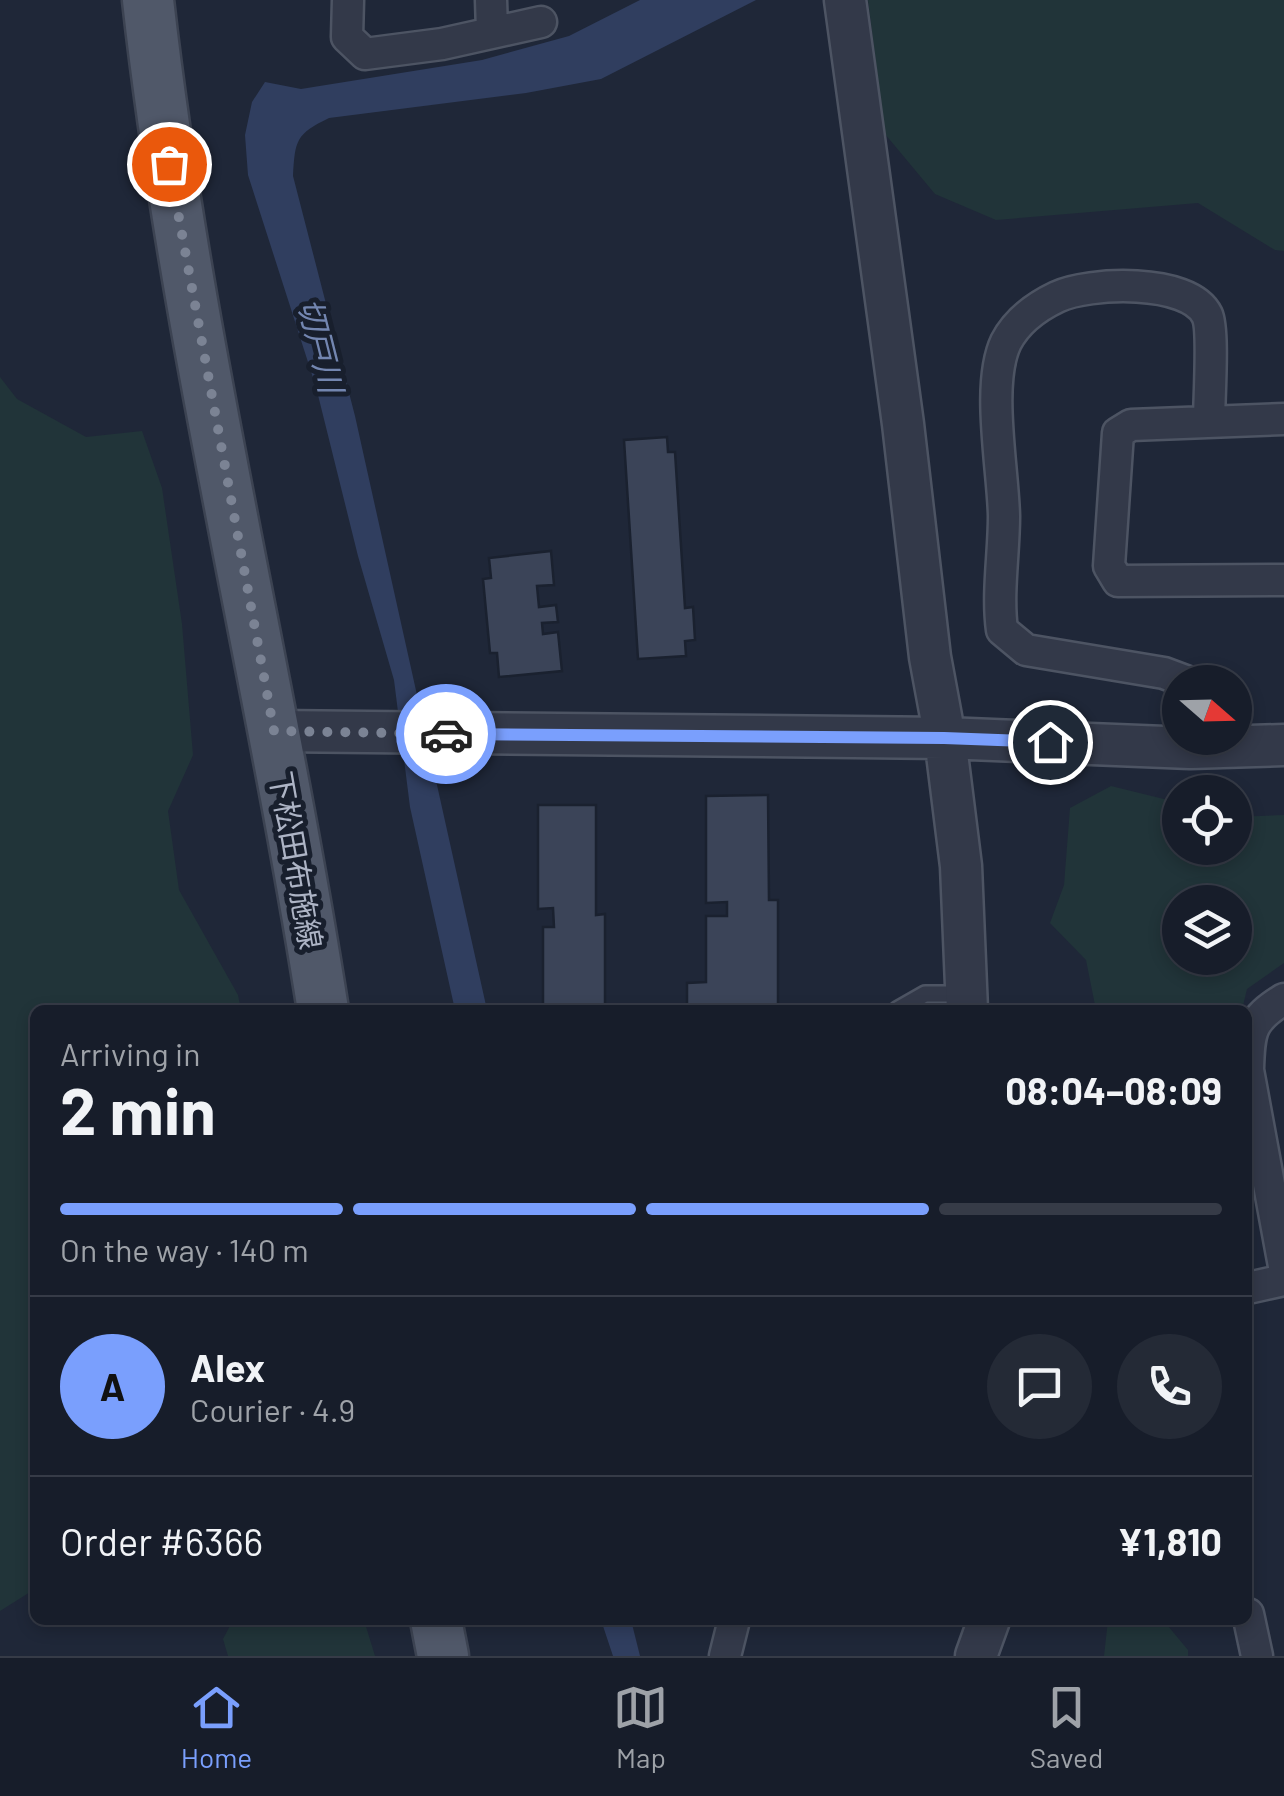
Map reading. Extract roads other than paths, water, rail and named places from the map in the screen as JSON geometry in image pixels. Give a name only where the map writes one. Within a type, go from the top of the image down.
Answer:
[{"type":"main road","name":"下松田布施線","points":[[148,0],[162,128],[322,1005]]},
{"type":"main road","points":[[437,1625],[442,1656]]},
{"type":"street","points":[[348,0],[347,37],[366,54],[442,44],[541,22]]},
{"type":"street","points":[[491,0],[492,31]]},
{"type":"street","points":[[845,0],[961,866],[967,1002]]},
{"type":"street","points":[[1162,673],[1026,650],[1002,630],[1004,516],[996,370],[1007,340],[1028,313],[1060,295],[1111,285],[1158,289],[1196,301],[1208,317],[1209,422]]},
{"type":"street","points":[[1284,419],[1131,424],[1118,433],[1109,566],[1118,581],[1284,580]]},
{"type":"street","points":[[274,731],[1162,742]]},
{"type":"street","points":[[1252,744],[1284,745]]},
{"type":"street","points":[[1252,1033],[1262,1013],[1284,999]]},
{"type":"street","points":[[1252,1081],[1273,1138],[1284,1266]]},
{"type":"street","points":[[1252,1287],[1284,1280]]},
{"type":"street","points":[[725,1656],[733,1625]]},
{"type":"street","points":[[1250,1625],[1257,1656]]},
{"type":"lane","points":[[906,1005],[925,994],[967,1002]]},
{"type":"water","name":"切戸川","points":[[640,0],[756,0],[601,79],[526,93],[329,118],[304,134],[295,154],[293,176],[355,416],[486,1005],[454,1005],[410,807],[394,680],[316,387],[248,175],[245,135],[252,102],[265,82],[301,89],[482,60],[569,36]]},
{"type":"water","points":[[603,1625],[632,1625],[640,1656],[613,1656]]}]
